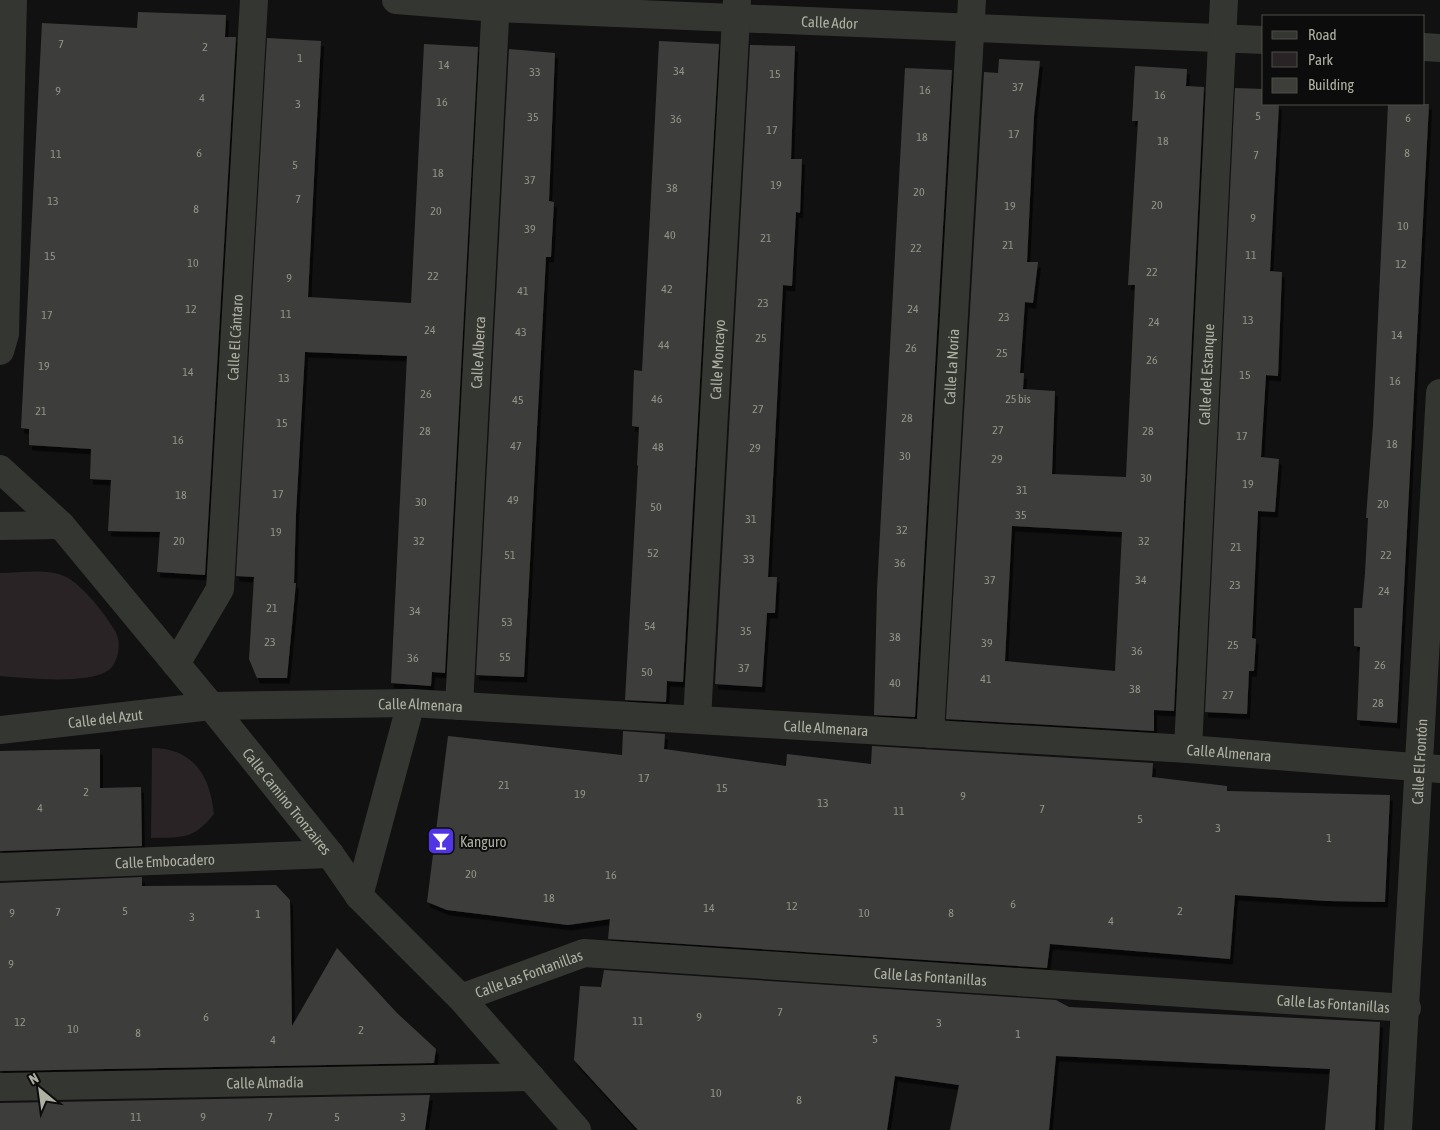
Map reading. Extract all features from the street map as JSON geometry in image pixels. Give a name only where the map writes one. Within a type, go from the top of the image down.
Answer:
[{"type":"street","points":[[0,351],[5,334],[13,0]]},
{"type":"street","name":"Calle El Cántaro","points":[[176,664],[220,589],[254,0]]},
{"type":"street","name":"Calle Ador","points":[[396,0],[736,9],[970,28],[1262,40]]},
{"type":"street","name":"Calle La Noria","points":[[930,734],[972,0]]},
{"type":"street","name":"Calle del Estanque","points":[[1188,750],[1224,0]]},
{"type":"street","name":"Calle Alberca","points":[[459,706],[496,4]]},
{"type":"street","name":"Calle Moncayo","points":[[697,719],[736,9]]},
{"type":"street","points":[[1425,47],[1440,48]]},
{"type":"street","name":"Calle El Frontón","points":[[1398,1130],[1429,769],[1440,393]]},
{"type":"street","name":"Calle Camino Tronzaires","points":[[0,470],[61,525],[211,706],[330,854],[358,896],[461,998],[577,1130]]},
{"type":"street","points":[[0,526],[61,525]]},
{"type":"street","points":[[358,896],[411,703]]},
{"type":"street","name":"Calle Almenara","points":[[211,706],[411,703],[1188,750],[1429,769]]},
{"type":"street","name":"Calle del Azut","points":[[0,730],[211,706]]},
{"type":"street","name":"Calle Embocadero","points":[[0,867],[330,854]]},
{"type":"street","name":"Calle Las Fontanillas","points":[[461,998],[584,953],[1407,1008]]},
{"type":"street","name":"Calle Almadía","points":[[0,1087],[531,1077]]},
{"type":"green space","points":[[49,572],[71,580],[86,593],[117,635],[119,644],[118,654],[112,667],[99,675],[87,678],[40,679],[0,676],[0,573]]},
{"type":"green space","points":[[152,748],[166,749],[189,759],[197,766],[203,776],[212,800],[214,814],[200,829],[193,833],[179,837],[151,838]]},
{"type":"building","points":[[138,12],[226,15],[225,37],[236,37],[205,575],[157,572],[160,532],[108,531],[111,480],[90,479],[91,449],[29,445],[29,429],[21,428],[42,23],[137,28]]},
{"type":"building","points":[[267,38],[321,41],[308,297],[411,303],[424,44],[478,47],[445,673],[432,672],[431,686],[391,683],[407,356],[305,352],[296,514],[294,583],[296,583],[287,678],[257,678],[249,659],[254,577],[236,576]]},
{"type":"building","points":[[659,41],[719,44],[683,682],[667,681],[666,702],[625,700],[638,466],[639,427],[632,426],[634,370],[642,371]]},
{"type":"building","points":[[750,45],[795,46],[791,159],[802,159],[800,213],[796,212],[792,286],[783,285],[768,577],[777,577],[775,613],[767,613],[762,687],[715,684]]},
{"type":"building","points":[[509,49],[555,53],[549,201],[554,202],[551,257],[546,257],[524,677],[476,675]]},
{"type":"building","points":[[999,59],[1040,61],[1034,116],[1027,262],[1038,262],[1033,303],[1025,302],[1020,373],[1024,373],[1023,389],[1055,391],[1052,474],[1126,477],[1135,285],[1128,285],[1138,121],[1132,121],[1135,66],[1187,69],[1186,86],[1204,87],[1174,711],[1154,710],[1154,731],[946,719],[984,72],[998,73]],"holes":[[[1012,526],[1122,532],[1115,671],[1005,661]]]},
{"type":"building","points":[[905,68],[952,70],[915,717],[874,715],[877,590]]},
{"type":"building","points":[[1235,88],[1262,89],[1262,105],[1279,105],[1270,271],[1282,272],[1278,376],[1266,375],[1261,457],[1279,459],[1275,512],[1258,511],[1252,638],[1256,639],[1254,671],[1249,671],[1247,714],[1205,712]]},
{"type":"building","points":[[1429,104],[1397,723],[1357,720],[1360,647],[1354,646],[1354,608],[1362,608],[1373,425],[1388,105]]},
{"type":"building","points":[[623,731],[665,734],[664,749],[786,766],[787,754],[871,764],[872,746],[1153,763],[1152,777],[1227,786],[1227,791],[1390,795],[1385,902],[1327,901],[1235,895],[1230,959],[1050,944],[1047,968],[608,939],[610,919],[568,925],[447,910],[427,902],[448,736],[622,755]]},
{"type":"building","points":[[100,749],[100,788],[141,787],[142,846],[0,851],[0,751]]},
{"type":"building","points":[[142,877],[142,886],[276,885],[290,900],[292,1026],[337,948],[397,1013],[436,1049],[434,1063],[0,1071],[0,883]]},
{"type":"building","points":[[604,970],[1056,1000],[1069,1007],[1380,1022],[1375,1130],[1325,1130],[1330,1069],[1056,1056],[1049,1130],[950,1130],[959,1085],[895,1076],[887,1130],[638,1130],[574,1060],[580,986],[601,987]]},
{"type":"building","points":[[430,1095],[425,1130],[0,1130],[0,1103]]},
{"type":"place","name":"Kanguro","points":[[441,841]]}]
